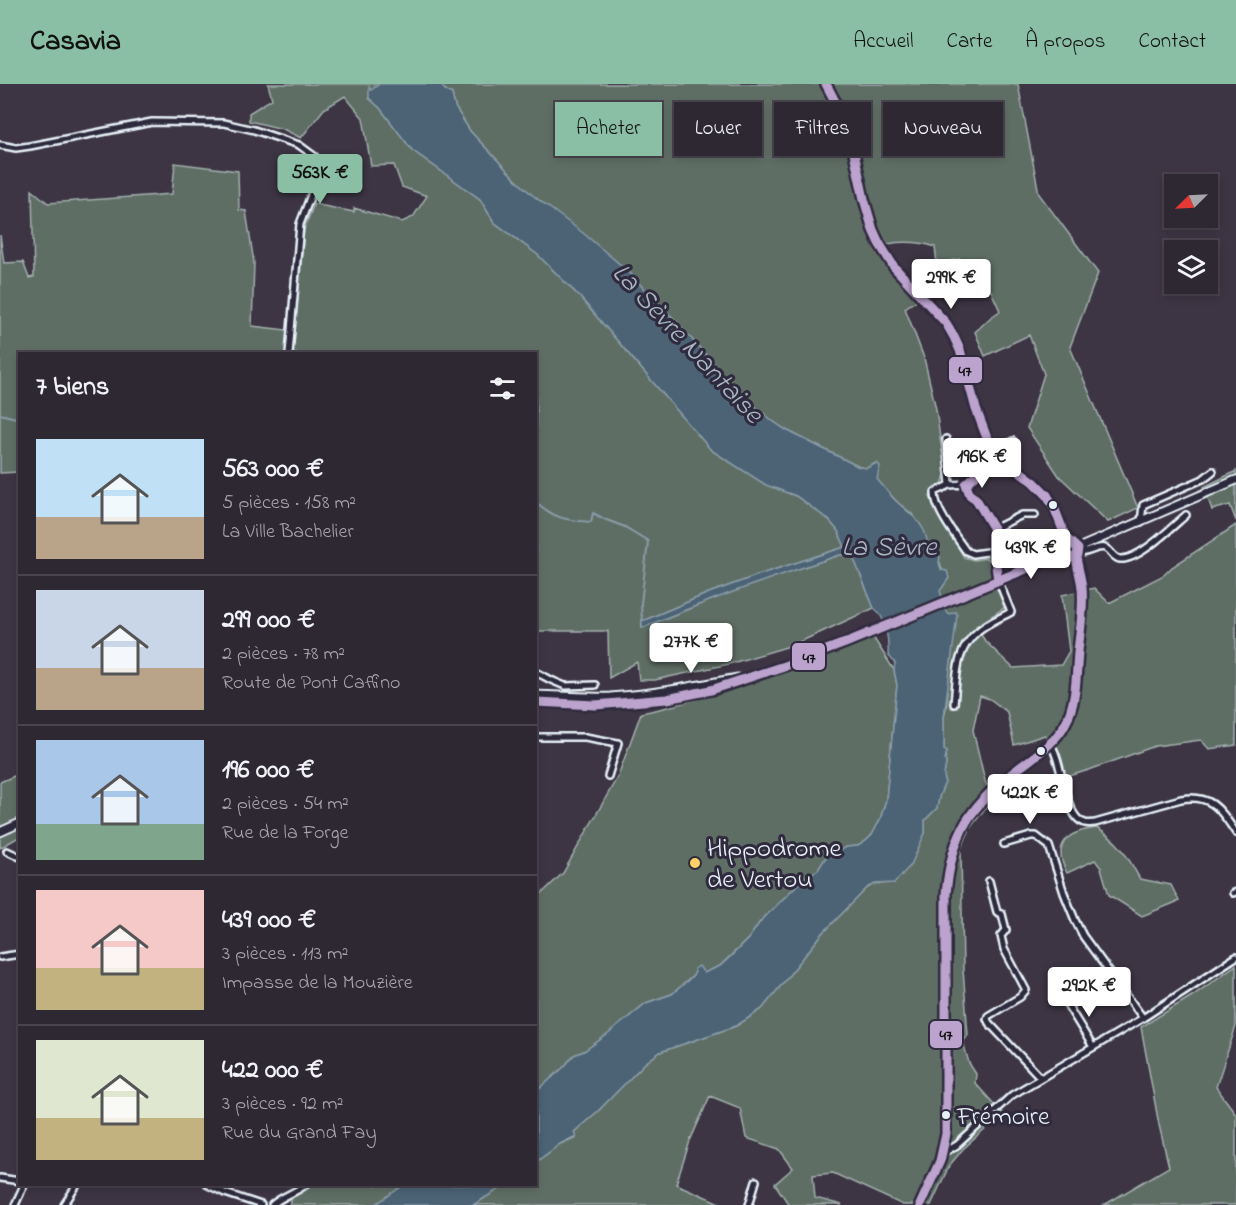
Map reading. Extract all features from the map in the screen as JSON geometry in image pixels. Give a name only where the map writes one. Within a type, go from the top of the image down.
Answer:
[{"type":"street","points":[[826,84],[851,139],[864,200],[873,230],[883,250],[894,267],[946,323],[960,350],[985,433],[994,451],[1035,482],[1047,495],[1073,551],[1082,586],[1074,696],[1065,724],[1050,744],[1002,781],[975,807],[959,832],[951,854],[946,894],[946,1134],[940,1161],[920,1205]]},
{"type":"street","points":[[0,145],[16,148],[30,146],[152,122],[224,123],[299,145],[320,163],[319,176],[300,224],[289,352]]},
{"type":"street","points":[[946,439],[950,485]]},
{"type":"street","points":[[994,550],[973,554],[966,551],[939,509],[934,496],[935,492],[950,485],[966,484],[994,451],[1013,441]]},
{"type":"street","points":[[1141,522],[1143,505],[1203,479],[1213,471]]},
{"type":"street","points":[[537,702],[595,705],[667,699],[711,690],[876,631],[1073,551],[1236,480]]},
{"type":"street","points":[[954,704],[959,658],[968,641],[980,629],[1011,612],[998,580],[994,529],[976,499],[970,495],[966,484]]},
{"type":"street","points":[[994,529],[1022,515],[1035,515]]},
{"type":"street","points":[[1073,551],[1082,554],[1102,547],[1116,558],[1136,555],[1186,515]]},
{"type":"street","points":[[537,673],[565,686],[595,686]]},
{"type":"street","points":[[537,695],[579,698],[610,697],[755,675]]},
{"type":"street","points":[[537,737],[585,737],[618,744],[608,776]]},
{"type":"street","points":[[1050,744],[1053,746],[1072,811],[1084,823],[1095,823],[1192,797],[1217,806],[1236,833]]},
{"type":"street","points":[[0,832],[18,824]]},
{"type":"street","points":[[1004,844],[1036,836],[1049,846],[1064,893],[1083,936],[1143,1018]]},
{"type":"street","points":[[7,851],[18,856]]},
{"type":"street","points":[[988,881],[1006,930],[1001,936],[1004,949],[1026,990],[1020,997],[988,1016],[987,1019],[1041,1078]]},
{"type":"street","points":[[0,957],[18,954]]},
{"type":"street","points":[[943,1152],[957,1145],[1012,1095],[1143,1018],[1236,957]]},
{"type":"street","points":[[1065,1001],[1093,1047]]},
{"type":"street","points":[[0,1178],[18,1181]]},
{"type":"street","points":[[756,1180],[749,1204],[758,1205]]},
{"type":"street","points":[[15,1205],[24,1186]]},
{"type":"street","points":[[64,1205],[75,1186]]},
{"type":"street","points":[[210,1186],[261,1205]]},
{"type":"street","points":[[272,1205],[304,1186]]},
{"type":"green space","points":[[268,84],[378,84],[371,91],[369,98],[380,108],[412,150],[480,199],[494,222],[538,255],[579,296],[711,450],[767,485],[796,496],[829,520],[838,531],[845,547],[709,593],[642,620],[642,628],[740,588],[840,555],[852,554],[874,608],[793,645],[729,664],[655,680],[639,680],[637,662],[609,678],[608,631],[537,631],[537,352],[18,352],[18,472],[0,473],[0,235],[4,263],[23,262],[29,278],[34,277],[32,190],[48,203],[172,194],[175,163],[238,171],[239,210],[246,211],[254,263],[252,326],[295,331],[304,229],[314,204],[354,212],[354,208],[402,222],[413,217],[427,196],[402,187],[394,165],[371,166],[363,118],[345,96],[324,109],[301,138],[283,129],[249,121],[249,113],[272,99]]},
{"type":"green space","points":[[440,84],[1018,84],[1039,194],[1098,273],[1070,347],[1138,508],[1108,522],[1059,476],[1027,428],[1044,374],[1029,335],[985,356],[975,332],[1000,311],[991,291],[964,278],[960,259],[937,264],[935,247],[922,244],[906,242],[877,248],[889,269],[917,300],[905,308],[924,358],[936,409],[945,475],[942,484],[933,488],[930,497],[964,557],[974,560],[987,558],[1006,607],[976,626],[985,641],[1013,668],[1061,665],[1069,651],[1062,595],[1094,588],[1109,603],[1164,575],[1172,567],[1236,525],[1236,745],[1209,749],[1201,740],[1155,746],[1066,777],[1058,754],[1045,735],[1014,745],[1007,712],[990,699],[980,696],[973,730],[985,781],[993,798],[971,827],[961,849],[963,969],[968,1035],[963,1042],[969,1063],[976,1074],[975,1083],[1003,1114],[963,1149],[949,1166],[931,1205],[903,1205],[833,1173],[813,1175],[815,1198],[842,1205],[789,1205],[775,1184],[793,1168],[779,1149],[746,1138],[740,1108],[710,1096],[690,1141],[676,1184],[724,1205],[473,1205],[504,1186],[537,1186],[537,1161],[560,1144],[576,1137],[574,1132],[645,1063],[660,1052],[736,1026],[762,1009],[822,934],[867,888],[875,884],[894,883],[925,833],[925,820],[937,808],[945,782],[947,751],[944,749],[944,717],[947,703],[949,614],[946,612],[940,591],[942,570],[937,553],[927,544],[912,514],[897,502],[876,479],[876,463],[867,468],[859,467],[786,430],[741,395],[629,272],[516,180],[470,131],[455,107],[452,94]]},
{"type":"green space","points":[[1236,471],[1236,521],[1230,505],[1212,510],[1204,487]]},
{"type":"green space","name":"Hippodrome de Vertou","points":[[873,637],[894,670],[897,685],[886,800],[880,820],[872,835],[858,846],[847,847],[826,857],[818,870],[804,878],[720,966],[704,973],[695,972],[672,994],[646,1003],[607,1035],[574,1055],[537,1091],[537,898],[563,873],[618,776],[641,713],[729,690]]},
{"type":"green space","points":[[18,774],[18,838],[0,848],[0,782]]},
{"type":"green space","points":[[1097,828],[1123,850],[1140,879],[1171,885],[1179,901],[1142,916],[1109,895],[1101,868],[1095,860],[1067,873],[1061,854],[1066,840],[1078,832]]},
{"type":"green space","points":[[1236,965],[1236,1026],[1216,1087],[1236,1114],[1236,1205],[1104,1205],[1169,1167],[1141,1027],[1192,996]]},
{"type":"green space","points":[[296,1186],[403,1186],[375,1205],[290,1205]]},
{"type":"water","points":[[440,84],[452,94],[455,107],[470,131],[516,180],[629,272],[741,395],[786,430],[859,467],[867,468],[877,463],[880,466],[877,479],[921,525],[927,544],[940,557],[941,570],[947,571],[949,578],[940,591],[946,612],[949,614],[956,612],[957,615],[944,717],[944,749],[947,751],[945,782],[937,808],[925,820],[925,833],[911,865],[894,883],[875,884],[867,888],[822,934],[762,1009],[736,1026],[660,1052],[645,1063],[574,1132],[576,1136],[560,1144],[537,1161],[537,1091],[574,1055],[607,1035],[646,1003],[672,994],[693,976],[694,969],[699,966],[704,973],[720,966],[804,878],[818,870],[826,857],[847,847],[858,846],[872,835],[880,820],[886,800],[897,685],[895,663],[888,655],[884,623],[874,608],[852,554],[840,555],[765,580],[642,628],[642,620],[709,593],[845,547],[838,531],[829,520],[796,496],[766,485],[711,450],[579,296],[538,255],[494,222],[480,199],[412,150],[380,108],[369,98],[369,87],[371,90],[378,85]]},
{"type":"water","points":[[403,1186],[504,1186],[473,1205],[375,1205]]},
{"type":"waterway","points":[[0,414],[18,418]]},
{"type":"waterway","points":[[537,503],[549,512],[567,519],[591,522],[593,513],[625,527],[648,541],[641,604],[642,620]]},
{"type":"transit line","name":"47","points":[[537,702],[595,705],[667,699],[711,690],[845,643],[1055,557],[1072,558],[1077,555],[1078,549],[1066,538],[1047,495],[990,446],[954,337],[946,323],[894,267],[879,243],[864,199],[851,139],[826,84]]},
{"type":"transit line","name":"47","points":[[994,451],[966,484],[970,495],[976,499],[994,529],[998,580]]},
{"type":"transit line","name":"47","points":[[920,1205],[940,1161],[946,1134],[946,894],[953,853],[966,822],[976,808],[1002,782],[1051,743],[1069,716],[1075,689],[1082,604],[1076,556]]},
{"type":"place","name":"Hippodrome de Vertou","points":[[695,863]]},
{"type":"place","name":"Frémoire","points":[[946,1115]]},
{"type":"water label","name":"La Sèvre Nantaise","points":[[689,342]]},
{"type":"water label","name":"La Sèvre","points":[[889,545]]}]
